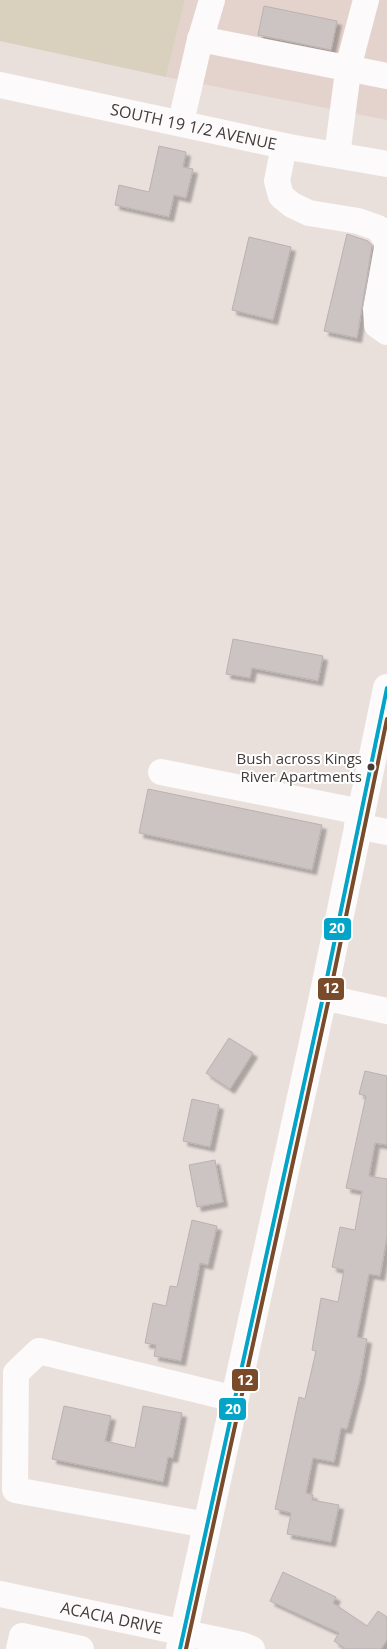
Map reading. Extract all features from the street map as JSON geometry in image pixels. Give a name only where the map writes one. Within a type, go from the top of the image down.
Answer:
[{"type":"main road","points":[[182,1641],[323,997],[387,688]]},
{"type":"street","points":[[181,122],[200,38],[212,0]]},
{"type":"street","points":[[337,155],[350,68],[366,0]]},
{"type":"street","points":[[200,38],[387,76]]},
{"type":"street","name":"SOUTH 19 1/2 AVENUE","points":[[0,84],[284,146],[387,164]]},
{"type":"street","points":[[284,146],[277,180],[281,196],[292,206],[309,213],[358,221],[378,228],[387,241]]},
{"type":"street","points":[[387,248],[376,309],[377,325],[387,332]]},
{"type":"street","points":[[161,772],[359,819],[387,832]]},
{"type":"street","points":[[323,997],[387,1010]]},
{"type":"street","points":[[207,1525],[15,1490],[16,1373],[39,1351],[235,1399]]},
{"type":"street","name":"ACACIA DRIVE","points":[[0,1594],[182,1641],[242,1645],[252,1649]]},
{"type":"street","points":[[19,1649],[22,1636],[81,1649]]},
{"type":"shaded area","points":[[0,0],[185,0],[166,77],[0,41]]},
{"type":"shaded area","points":[[185,0],[387,0],[387,120],[166,77]]},
{"type":"building","points":[[264,6],[337,21],[331,50],[258,35]]},
{"type":"building","points":[[159,146],[186,152],[183,167],[193,169],[186,198],[174,195],[169,217],[115,205],[119,185],[149,192]]},
{"type":"building","points":[[347,234],[368,241],[372,246],[357,338],[324,331]]},
{"type":"building","points":[[249,237],[291,247],[273,320],[232,310]]},
{"type":"building","points":[[233,639],[323,656],[318,681],[252,668],[250,678],[226,674]]},
{"type":"building","points":[[148,789],[322,825],[312,870],[139,833]]},
{"type":"building","points":[[229,1038],[253,1053],[230,1089],[206,1073]]},
{"type":"building","points":[[365,1071],[387,1076],[387,1145],[375,1143],[369,1176],[387,1179],[387,1237],[380,1276],[369,1274],[357,1337],[367,1339],[360,1379],[347,1429],[341,1428],[334,1462],[313,1458],[306,1493],[313,1495],[312,1500],[339,1505],[331,1542],[287,1534],[291,1513],[275,1509],[299,1397],[305,1399],[316,1351],[312,1350],[321,1298],[338,1302],[344,1270],[332,1267],[340,1227],[355,1230],[362,1191],[346,1188],[366,1096],[359,1094]]},
{"type":"building","points":[[192,1099],[219,1105],[210,1147],[183,1141]]},
{"type":"building","points":[[215,1160],[223,1202],[197,1207],[189,1165]]},
{"type":"building","points":[[192,1220],[217,1226],[208,1265],[200,1263],[181,1361],[154,1356],[156,1345],[145,1343],[153,1303],[166,1306],[170,1286],[177,1287]]},
{"type":"building","points":[[64,1406],[111,1416],[105,1441],[135,1448],[143,1406],[182,1413],[173,1458],[168,1457],[163,1482],[52,1459]]},
{"type":"building","points":[[283,1572],[336,1597],[333,1603],[367,1626],[378,1611],[387,1617],[387,1640],[381,1649],[346,1649],[334,1641],[339,1633],[270,1601]]},
{"type":"transit line","name":"20","points":[[180,1649],[323,997],[387,688]]},
{"type":"transit line","name":"12","points":[[186,1649],[329,998],[387,719]]},
{"type":"place","name":"Bush across Kings River Apartments","points":[[371,767]]}]
